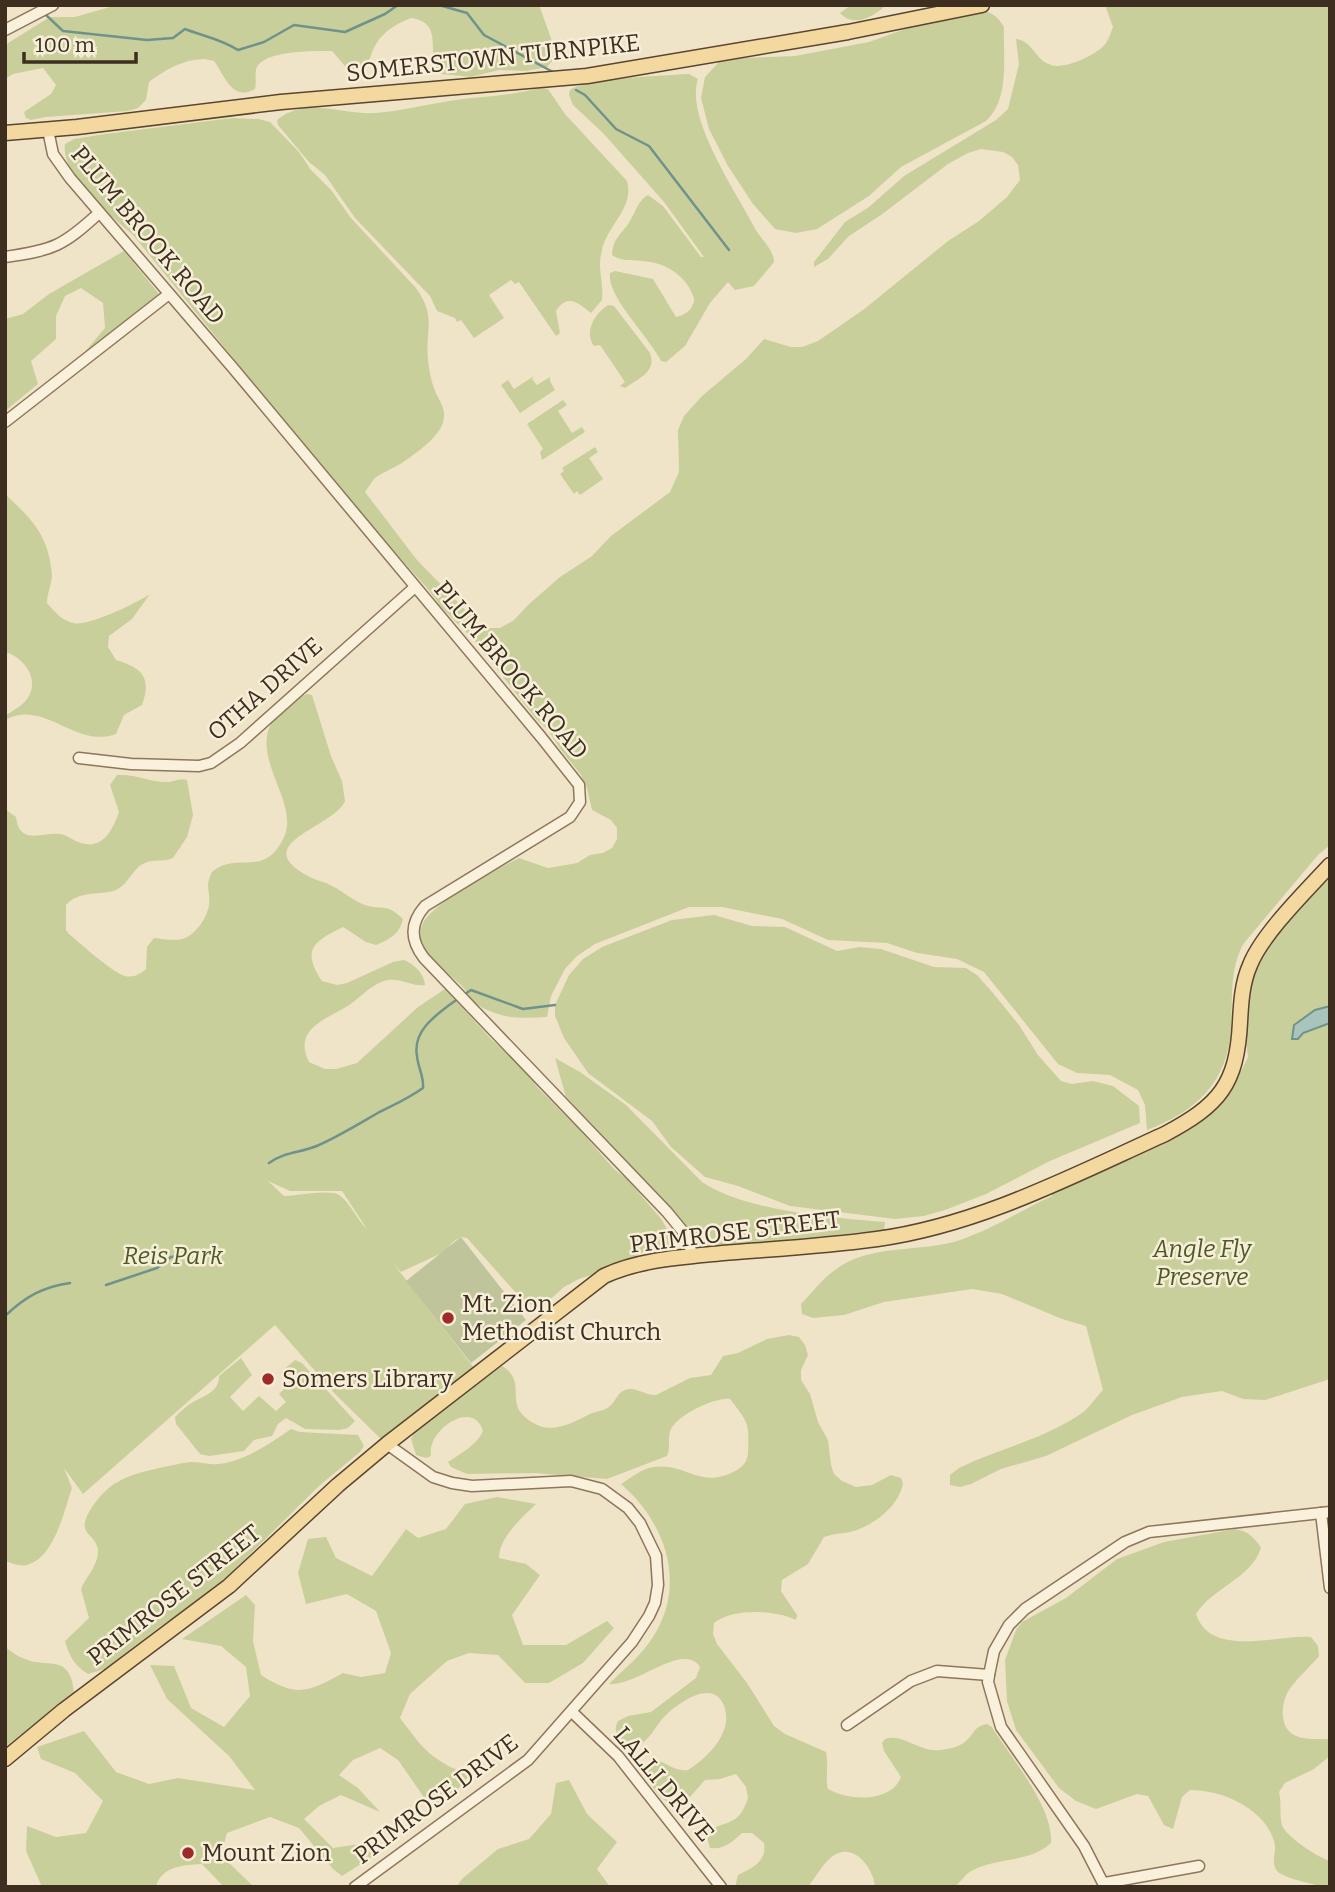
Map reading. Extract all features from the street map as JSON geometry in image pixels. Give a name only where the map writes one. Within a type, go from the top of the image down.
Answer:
[{"type":"main road","name":"SOMERSTOWN TURNPIKE","points":[[5,133],[232,107],[587,76],[848,32],[982,5]]},
{"type":"main road","name":"PRIMROSE STREET","points":[[5,1759],[64,1710],[229,1586],[338,1485],[387,1444],[604,1276],[632,1265],[693,1256],[878,1239],[943,1227],[982,1215],[1191,1120],[1216,1099],[1235,1065],[1239,1052],[1243,988],[1252,959],[1287,913],[1330,864]]},
{"type":"street","points":[[5,30],[53,5]]},
{"type":"street","name":"PLUM BROOK ROAD","points":[[48,130],[57,160],[99,213],[574,778],[581,794],[576,810],[562,822],[425,906],[414,923],[414,941],[424,957],[667,1212],[685,1234],[693,1256]]},
{"type":"street","points":[[5,257],[58,246],[99,213]]},
{"type":"street","points":[[5,422],[169,294]]},
{"type":"street","name":"OTHA DRIVE","points":[[79,758],[131,764],[199,766],[211,763],[240,743],[310,677],[415,587]]},
{"type":"street","name":"PRIMROSE DRIVE","points":[[355,1887],[528,1760],[632,1642],[654,1603],[658,1585],[656,1556],[640,1523],[628,1508],[595,1487],[571,1481],[472,1486],[452,1483],[432,1477],[387,1444]]},
{"type":"street","points":[[1199,1866],[1105,1885],[1084,1846],[1001,1727],[988,1682],[994,1651],[1009,1625],[1026,1609],[1127,1541],[1149,1532],[1325,1512],[1330,1588]]},
{"type":"street","points":[[848,1725],[911,1681],[937,1671],[989,1675]]},
{"type":"street","name":"LALLI DRIVE","points":[[572,1712],[618,1756],[721,1887]]},
{"type":"green space","points":[[117,5],[539,5],[551,38],[553,60],[547,67],[526,71],[499,70],[471,77],[441,74],[434,59],[432,33],[422,21],[411,18],[382,36],[368,66],[360,72],[350,72],[332,51],[280,54],[262,61],[257,67],[255,89],[240,92],[230,86],[214,61],[197,59],[171,68],[149,82],[146,100],[138,108],[31,120],[26,118],[24,112],[51,94],[56,85],[43,68],[13,74],[5,79],[5,49],[8,43],[50,17],[75,17]]},
{"type":"green space","points":[[851,5],[886,5],[870,17],[851,20],[840,13]]},
{"type":"green space","points":[[1105,5],[1330,5],[1330,845],[1318,855],[1244,943],[1239,953],[1234,974],[1228,1047],[1216,1080],[1194,1104],[1164,1123],[1147,1130],[1145,1105],[1138,1090],[1110,1075],[1077,1073],[1058,1064],[984,972],[957,959],[917,953],[887,943],[828,940],[782,919],[722,907],[689,907],[595,944],[577,956],[565,969],[551,996],[547,1017],[510,1017],[479,1006],[426,951],[420,934],[428,916],[466,887],[519,858],[548,868],[577,863],[590,855],[603,853],[612,848],[617,839],[617,828],[611,820],[592,810],[581,775],[474,640],[442,608],[351,503],[133,235],[89,194],[70,169],[65,144],[74,139],[105,134],[232,118],[270,122],[299,152],[351,218],[416,288],[428,316],[428,364],[443,409],[443,423],[428,443],[402,463],[374,479],[365,492],[417,560],[479,624],[500,628],[514,620],[560,577],[592,556],[611,536],[670,492],[679,472],[678,430],[684,416],[764,339],[791,347],[802,347],[818,341],[863,310],[1007,197],[1020,180],[1018,165],[1012,157],[1003,152],[981,149],[968,153],[948,164],[849,236],[828,259],[814,267],[814,262],[845,222],[869,207],[904,176],[996,120],[1008,109],[1019,64],[1016,39],[1026,43],[1041,59],[1051,65],[1064,65],[1081,60],[1096,52],[1109,37],[1113,27]]},
{"type":"green space","points":[[979,11],[994,15],[1004,27],[1002,90],[994,112],[986,121],[901,167],[869,196],[817,229],[796,233],[775,229],[753,204],[728,166],[709,129],[701,98],[705,77],[719,62],[741,58],[795,56],[869,42],[927,21]]},
{"type":"green space","points":[[689,74],[698,79],[696,95],[699,113],[714,154],[771,252],[774,262],[754,286],[735,290],[728,282],[710,303],[685,346],[666,362],[661,361],[621,305],[610,273],[615,271],[653,279],[676,317],[690,309],[694,302],[693,295],[683,279],[667,268],[656,263],[621,259],[612,255],[614,243],[648,195],[663,206],[701,257],[704,257],[664,202],[603,133],[573,105],[569,95],[570,90],[592,83]]},
{"type":"green space","points":[[539,88],[548,89],[565,114],[627,181],[628,190],[625,207],[603,246],[600,261],[602,300],[591,313],[573,302],[565,302],[556,311],[560,333],[556,336],[519,282],[515,284],[511,280],[489,295],[504,318],[474,338],[461,320],[457,322],[455,318],[437,311],[430,296],[355,218],[325,175],[309,162],[278,125],[277,120],[300,109],[324,108],[375,113]]},
{"type":"green space","points":[[124,251],[159,294],[103,342],[83,354],[105,328],[103,303],[81,288],[65,296],[56,316],[56,339],[31,361],[38,384],[5,411],[5,319],[23,314],[49,294]]},
{"type":"green space","points":[[608,305],[614,306],[650,353],[652,360],[649,370],[625,388],[620,386],[625,382],[600,345],[594,346],[591,341],[592,324],[598,313]]},
{"type":"green space","points":[[534,376],[532,379],[537,385],[550,377],[555,390],[520,413],[501,385],[508,380],[514,389]]},
{"type":"green space","points":[[563,400],[567,405],[558,411],[572,433],[582,427],[585,432],[542,460],[540,452],[543,449],[527,424]]},
{"type":"green space","points":[[595,447],[598,452],[589,458],[603,479],[580,495],[577,491],[574,494],[560,474],[564,471],[562,468]]},
{"type":"green space","points":[[5,494],[31,520],[43,539],[52,575],[47,603],[61,617],[73,623],[89,621],[124,608],[150,594],[132,619],[109,636],[108,647],[116,660],[138,670],[146,687],[142,705],[124,715],[116,734],[101,737],[87,735],[33,715],[19,715],[5,720],[5,716],[27,699],[32,684],[24,664],[5,652]]},
{"type":"green space","name":"Reis Park","points":[[307,694],[312,695],[331,756],[342,781],[345,801],[338,811],[298,837],[289,846],[286,855],[293,866],[312,878],[361,903],[388,909],[403,919],[393,936],[376,945],[366,942],[343,927],[318,942],[312,954],[312,961],[322,981],[337,985],[404,960],[418,970],[425,985],[388,980],[370,988],[351,1004],[313,1027],[305,1042],[309,1062],[325,1069],[357,1063],[418,1007],[445,989],[492,1040],[517,1062],[614,1169],[627,1179],[662,1220],[674,1242],[672,1247],[647,1250],[610,1269],[579,1279],[564,1287],[545,1304],[535,1306],[524,1302],[467,1238],[461,1237],[444,1252],[401,1272],[393,1263],[474,1368],[383,1441],[335,1394],[275,1325],[83,1494],[64,1468],[72,1488],[51,1544],[36,1561],[27,1565],[5,1561],[5,809],[16,817],[18,826],[27,835],[60,834],[81,843],[95,844],[110,831],[119,812],[110,785],[117,775],[164,782],[187,780],[193,815],[187,837],[173,858],[145,863],[118,889],[82,895],[66,905],[66,930],[69,934],[119,973],[125,976],[137,975],[146,969],[147,947],[154,938],[182,939],[200,926],[209,905],[208,886],[212,872],[231,863],[268,858],[284,837],[287,822],[285,806],[268,755],[267,739],[272,723],[285,708]],"holes":[[[268,1181],[290,1191],[342,1191],[367,1229],[347,1202],[335,1193],[284,1196]]]},
{"type":"green space","name":"Angle Fly Preserve","points":[[1330,872],[1330,1379],[1265,1400],[1243,1399],[1222,1391],[1182,1397],[1132,1415],[1046,1456],[1001,1469],[971,1484],[960,1487],[950,1485],[950,1475],[959,1468],[1062,1425],[1080,1415],[1103,1390],[1086,1326],[1002,1294],[972,1289],[884,1302],[844,1315],[813,1318],[802,1314],[801,1304],[826,1278],[849,1261],[880,1252],[945,1244],[972,1236],[1052,1196],[1052,1190],[1184,1131],[1216,1108],[1231,1092],[1248,1057],[1245,1031],[1248,988],[1260,956]]},
{"type":"green space","points":[[714,915],[752,926],[785,927],[837,951],[859,947],[881,949],[934,967],[966,968],[977,975],[993,993],[1019,1025],[1038,1055],[1061,1081],[1072,1084],[1093,1081],[1113,1086],[1139,1106],[1140,1123],[1050,1161],[986,1194],[924,1216],[895,1219],[790,1206],[738,1186],[705,1177],[671,1147],[652,1121],[588,1073],[564,1038],[555,1016],[555,1005],[569,975],[583,959],[602,947],[672,920]]},
{"type":"green space","points":[[555,1058],[580,1072],[626,1105],[702,1182],[720,1192],[790,1211],[885,1222],[884,1230],[709,1248],[691,1236],[687,1227],[566,1097]]},
{"type":"green space","points":[[461,1237],[526,1320],[471,1363],[406,1281]]},
{"type":"green space","points":[[789,1335],[799,1337],[805,1345],[808,1355],[801,1370],[801,1380],[810,1394],[818,1422],[828,1440],[834,1474],[856,1487],[872,1485],[891,1475],[901,1478],[901,1491],[892,1505],[872,1522],[857,1530],[824,1537],[808,1564],[782,1580],[781,1591],[797,1615],[796,1620],[777,1614],[743,1613],[722,1618],[714,1623],[713,1634],[717,1644],[747,1683],[774,1726],[785,1734],[826,1752],[828,1789],[837,1793],[869,1797],[888,1792],[896,1785],[901,1777],[884,1751],[882,1743],[885,1739],[899,1739],[925,1749],[940,1750],[961,1745],[979,1726],[987,1724],[992,1727],[1038,1798],[1046,1814],[1051,1843],[1033,1854],[971,1871],[955,1887],[875,1887],[871,1872],[862,1859],[855,1854],[841,1852],[823,1866],[808,1887],[735,1887],[738,1875],[754,1867],[761,1859],[764,1843],[752,1833],[742,1833],[724,1847],[710,1848],[707,1838],[711,1829],[739,1816],[748,1798],[746,1787],[736,1774],[705,1780],[690,1797],[675,1805],[663,1799],[654,1789],[647,1770],[652,1759],[674,1768],[688,1770],[703,1759],[716,1744],[725,1727],[725,1709],[720,1699],[714,1694],[706,1693],[679,1704],[637,1747],[629,1748],[618,1736],[618,1721],[628,1716],[651,1712],[696,1678],[700,1667],[692,1660],[682,1659],[632,1679],[609,1684],[649,1644],[663,1617],[669,1596],[667,1555],[660,1536],[650,1517],[621,1484],[641,1471],[654,1467],[676,1468],[713,1478],[737,1470],[748,1456],[748,1429],[730,1399],[707,1404],[681,1418],[671,1429],[667,1456],[607,1479],[535,1473],[467,1474],[451,1467],[448,1462],[472,1445],[483,1431],[478,1422],[470,1417],[451,1422],[443,1428],[431,1446],[431,1456],[426,1458],[416,1455],[411,1439],[427,1418],[502,1366],[513,1378],[520,1411],[533,1423],[549,1428],[566,1425],[608,1408],[625,1390],[633,1389],[656,1395],[690,1378],[711,1375],[723,1356],[738,1353],[767,1339]]},
{"type":"green space","points":[[241,1358],[252,1375],[230,1397],[243,1411],[259,1396],[276,1411],[286,1402],[279,1394],[290,1383],[281,1372],[295,1360],[302,1363],[355,1421],[348,1428],[339,1430],[305,1429],[286,1418],[278,1424],[272,1436],[254,1440],[244,1451],[209,1456],[200,1454],[176,1424],[175,1417],[188,1405],[214,1390],[219,1376]]},
{"type":"green space","points":[[291,1429],[300,1432],[358,1435],[364,1446],[319,1486],[229,1575],[197,1602],[105,1669],[88,1674],[79,1668],[65,1641],[89,1618],[81,1589],[94,1565],[98,1550],[85,1525],[89,1512],[103,1493],[118,1481],[147,1471],[187,1462],[215,1464],[237,1460],[266,1446]]},
{"type":"green space","points":[[497,1497],[536,1504],[507,1535],[499,1558],[526,1564],[540,1575],[512,1615],[523,1645],[566,1645],[607,1621],[614,1628],[583,1663],[549,1683],[525,1683],[498,1655],[469,1653],[447,1661],[410,1694],[400,1718],[429,1753],[469,1775],[452,1794],[430,1806],[398,1760],[380,1748],[353,1760],[339,1775],[358,1788],[380,1812],[341,1795],[319,1806],[304,1819],[333,1848],[372,1842],[375,1855],[342,1876],[299,1828],[270,1817],[227,1833],[221,1855],[254,1887],[224,1887],[202,1864],[181,1866],[168,1871],[156,1887],[42,1887],[26,1851],[27,1826],[56,1837],[86,1833],[103,1801],[75,1773],[41,1759],[37,1747],[84,1731],[116,1772],[149,1784],[178,1778],[255,1790],[229,1756],[167,1699],[150,1665],[174,1666],[191,1708],[224,1727],[250,1696],[246,1667],[221,1646],[182,1639],[246,1595],[255,1605],[253,1641],[261,1675],[273,1682],[302,1690],[320,1685],[343,1673],[361,1677],[385,1673],[391,1653],[376,1611],[347,1594],[306,1604],[298,1573],[308,1539],[326,1537],[336,1558],[372,1576],[406,1529],[418,1538],[446,1529],[465,1504]]},
{"type":"green space","points":[[1235,1529],[1250,1535],[1261,1548],[1256,1559],[1196,1614],[1204,1628],[1216,1636],[1230,1640],[1311,1637],[1318,1646],[1319,1656],[1287,1693],[1283,1717],[1288,1731],[1293,1735],[1330,1741],[1330,1756],[1314,1769],[1285,1783],[1279,1792],[1284,1830],[1303,1846],[1330,1861],[1330,1887],[1303,1882],[1278,1872],[1274,1864],[1275,1845],[1269,1829],[1251,1810],[1228,1797],[1190,1790],[1182,1797],[1173,1829],[1164,1825],[1148,1796],[1137,1794],[1096,1809],[1076,1801],[1059,1788],[1016,1730],[1007,1701],[1005,1660],[1016,1630],[1022,1622],[1066,1598],[1117,1559],[1164,1542]]},
{"type":"green space","points":[[5,1647],[33,1662],[63,1667],[72,1680],[74,1692],[5,1747]]},
{"type":"green space","points":[[569,1780],[587,1814],[617,1842],[597,1869],[610,1887],[456,1887],[498,1849],[529,1839],[551,1814],[556,1783]]},
{"type":"water","points":[[1330,1006],[1330,1023],[1303,1033],[1298,1039],[1292,1039],[1294,1025],[1315,1010]]},
{"type":"waterway","points":[[46,15],[63,31],[147,40],[173,38],[185,29],[219,40],[238,50],[264,42],[294,25],[345,32],[385,14],[398,5]]},
{"type":"waterway","points":[[439,5],[467,13],[484,35],[553,72]]},
{"type":"waterway","points":[[576,90],[585,95],[616,129],[649,146],[729,250]]},
{"type":"waterway","points":[[465,994],[471,990],[523,1009],[555,1005]]},
{"type":"waterway","points":[[269,1163],[281,1156],[326,1142],[423,1088],[417,1056],[419,1038],[429,1023],[459,998]]},
{"type":"waterway","points":[[106,1285],[157,1268],[171,1257],[184,1255]]},
{"type":"waterway","points":[[5,1316],[34,1294],[70,1283]]},
{"type":"place","name":"Mt. Zion Methodist Church","points":[[448,1318]]},
{"type":"place","name":"Somers Library","points":[[268,1379]]},
{"type":"place","name":"Mount Zion","points":[[188,1853]]}]
